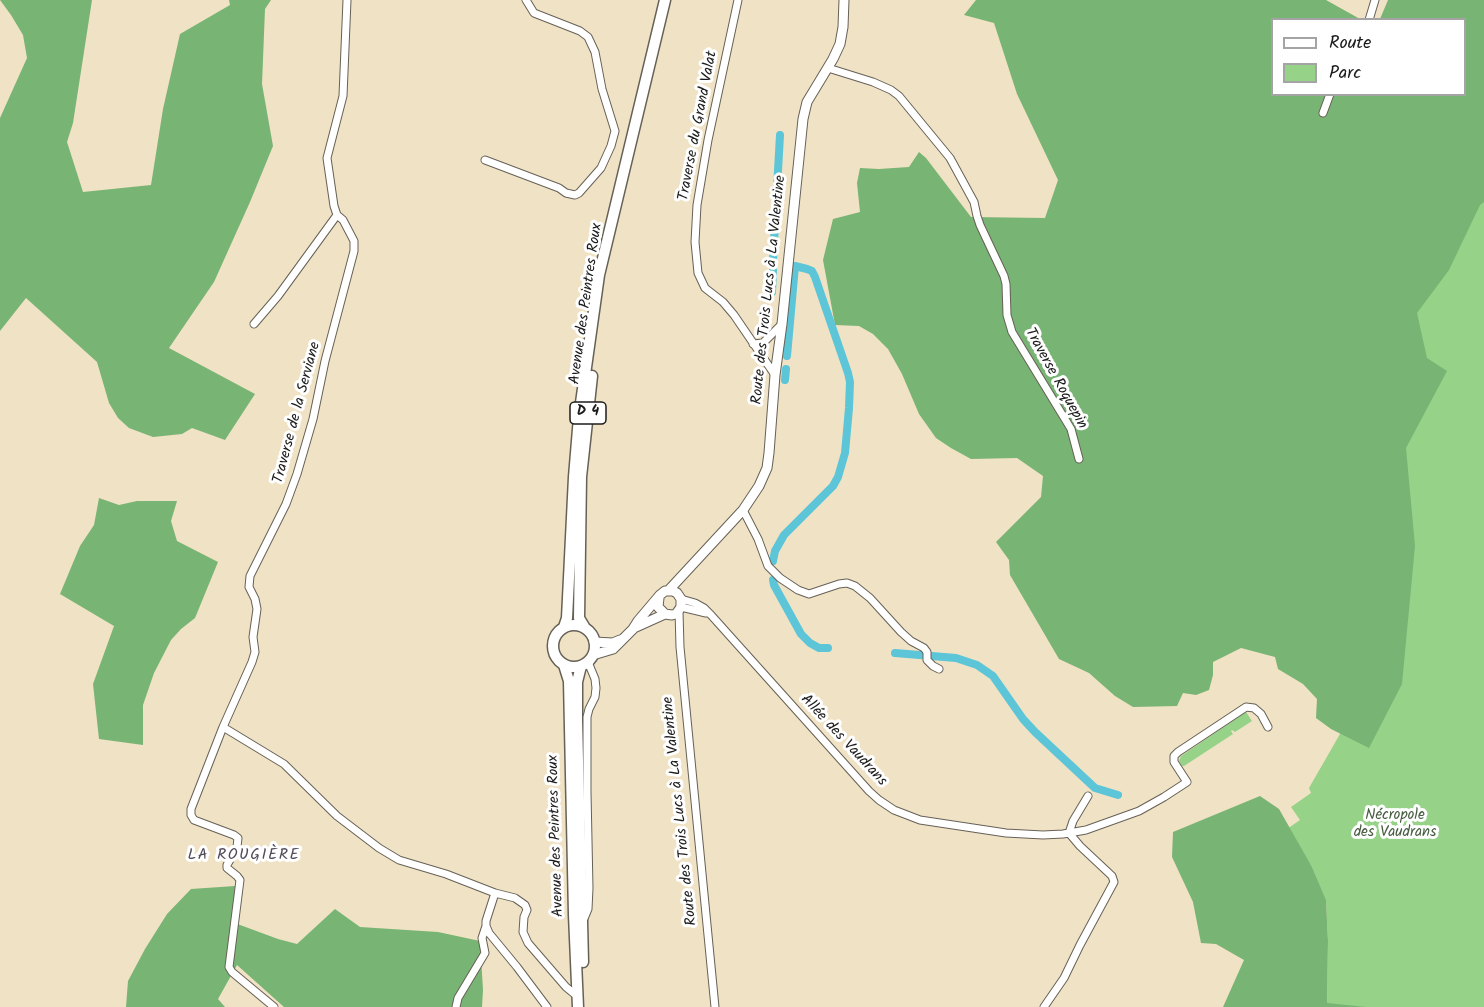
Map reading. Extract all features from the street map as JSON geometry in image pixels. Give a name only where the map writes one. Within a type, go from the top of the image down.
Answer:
[{"type":"main road","name":"Avenue des Peintres Roux","points":[[564,627],[567,618],[579,417],[599,274],[664,0]]},
{"type":"main road","name":"Avenue des Peintres Roux","points":[[585,628],[579,618],[581,477],[596,335],[617,198]]},
{"type":"main road","points":[[571,625],[585,628],[591,634],[595,649],[587,661],[573,667],[564,665],[556,657],[553,646],[556,635],[564,627],[571,625]]},
{"type":"main road","name":"Avenue des Peintres Roux","points":[[584,1007],[577,682],[587,661]]},
{"type":"main road","name":"Avenue des Peintres Roux","points":[[564,665],[569,681],[578,1001]]},
{"type":"street","name":"Traverse de la Serviane","points":[[274,1007],[232,972],[230,967],[240,880],[227,868],[227,865],[237,847],[238,838],[198,822],[191,815],[191,809],[255,652],[253,637],[257,609],[249,587],[250,576],[286,504],[297,474],[313,419],[325,361],[354,251],[352,235],[337,215],[334,206],[327,158],[343,96],[347,0]]},
{"type":"street","points":[[485,160],[559,188],[566,194],[575,195],[601,168],[615,131],[602,89],[596,52],[588,36],[534,13],[526,0]]},
{"type":"street","name":"Traverse du Grand Valat","points":[[738,0],[708,140],[697,205],[695,242],[698,273],[705,288],[723,302],[734,315],[775,375]]},
{"type":"street","name":"Route des Trois Lucs à La Valentine","points":[[668,591],[743,510],[759,486],[767,468],[803,119],[807,102],[840,44],[844,0]]},
{"type":"street","points":[[1370,18],[1375,0]]},
{"type":"street","name":"Traverse Roquepin","points":[[828,68],[891,90],[899,96],[950,158],[974,202],[980,225],[1004,276],[1007,315],[1012,332],[1071,429],[1079,459]]},
{"type":"street","points":[[1323,113],[1329,96]]},
{"type":"street","points":[[254,324],[278,296],[337,215]]},
{"type":"street","points":[[753,344],[763,343],[782,324]]},
{"type":"street","points":[[743,510],[758,539],[768,566],[780,578],[798,590],[809,594],[839,584],[847,583],[855,586],[870,598],[911,641],[924,648],[933,666],[939,669]]},
{"type":"street","name":"Route des Trois Lucs à La Valentine","points":[[691,567],[680,603],[681,654],[716,1007]]},
{"type":"street","points":[[587,661],[613,649],[633,629],[660,595],[668,591],[677,592],[680,603],[672,615],[665,614],[633,629]]},
{"type":"street","points":[[658,598],[658,607],[665,614]]},
{"type":"street","name":"Allée des Vaudrans","points":[[680,603],[711,615],[869,791],[894,810],[920,820],[1006,833],[1043,835],[1069,833],[1103,825],[1138,811],[1186,782],[1174,762],[1174,756],[1246,706],[1251,706],[1261,714],[1268,727]]},
{"type":"street","points":[[594,642],[613,643],[623,639]]},
{"type":"street","name":"Avenue des Peintres Roux","points":[[582,923],[588,909],[589,888],[587,717],[596,688],[595,678],[587,661]]},
{"type":"street","points":[[223,727],[284,764],[337,816],[399,860],[514,898],[525,905],[527,909],[523,932],[528,944],[578,1001]]},
{"type":"street","points":[[1044,1007],[1064,978],[1114,882],[1112,876],[1069,833],[1073,821],[1088,796]]},
{"type":"street","points":[[456,1007],[458,998],[485,953],[482,938],[495,893]]},
{"type":"street","points":[[486,926],[494,941],[547,1007]]},
{"type":"green space","points":[[0,0],[92,0],[73,123],[67,142],[83,192],[151,185],[163,109],[180,34],[230,5],[229,0],[271,0],[265,9],[262,84],[273,146],[214,282],[169,348],[255,394],[225,440],[192,428],[182,434],[153,437],[129,428],[118,418],[109,403],[97,362],[26,298],[0,331],[0,118],[27,58],[23,35]]},
{"type":"green space","points":[[976,0],[1326,0],[1358,18],[1271,18],[1271,96],[1466,96],[1466,18],[1380,18],[1388,0],[1484,0],[1484,202],[1480,205],[1449,270],[1417,313],[1427,358],[1447,371],[1406,448],[1415,546],[1402,684],[1369,748],[1331,729],[1316,718],[1317,699],[1303,684],[1278,669],[1275,657],[1241,648],[1213,662],[1213,675],[1209,690],[1196,695],[1183,693],[1177,706],[1133,707],[1115,696],[1089,673],[1059,659],[1010,575],[1009,560],[996,542],[1041,497],[1043,476],[1017,458],[971,459],[936,438],[919,414],[902,374],[888,349],[873,334],[859,326],[835,325],[823,260],[833,219],[860,212],[857,183],[860,168],[909,167],[919,152],[971,217],[1045,218],[1058,180],[1017,94],[994,23],[964,15]]},
{"type":"green space","name":"Nécropole des Vaudrans","points":[[1484,0],[1484,1007],[1327,1007],[1326,901],[1312,867],[1287,829],[1300,820],[1291,807],[1311,793],[1309,788],[1340,734],[1357,564],[1464,96],[1466,96],[1466,18]]},
{"type":"green space","points":[[99,498],[119,505],[137,501],[177,501],[171,521],[177,541],[218,562],[195,618],[171,640],[154,673],[143,705],[143,745],[99,739],[93,684],[114,626],[60,594],[80,546],[94,525]]},
{"type":"green space","points":[[1246,712],[1252,721],[1235,732],[1232,730],[1233,734],[1182,766],[1179,761],[1181,756]]},
{"type":"green space","points":[[1260,796],[1279,809],[1312,867],[1326,900],[1327,1003],[1366,1007],[1223,1007],[1244,960],[1216,944],[1201,943],[1193,902],[1172,857],[1173,832]]},
{"type":"green space","points":[[235,886],[232,922],[297,944],[335,909],[360,927],[438,932],[480,941],[482,1007],[284,1007],[237,965],[218,999],[225,1007],[126,1007],[128,981],[167,914],[191,889]]},
{"type":"waterway","points":[[773,260],[780,135]]},
{"type":"waterway","points":[[773,561],[775,551],[784,535],[833,486],[838,477],[845,453],[849,408],[848,373],[815,277],[812,271],[795,266],[787,356]]},
{"type":"waterway","points":[[772,292],[773,270]]},
{"type":"waterway","points":[[785,380],[786,369]]},
{"type":"waterway","points":[[773,580],[801,634],[819,648],[828,648]]},
{"type":"waterway","points":[[895,653],[956,658],[977,665],[993,676],[1023,719],[1035,732],[1095,788],[1118,795]]},
{"type":"district","name":"LA ROUGIÈRE","points":[[244,856]]}]
